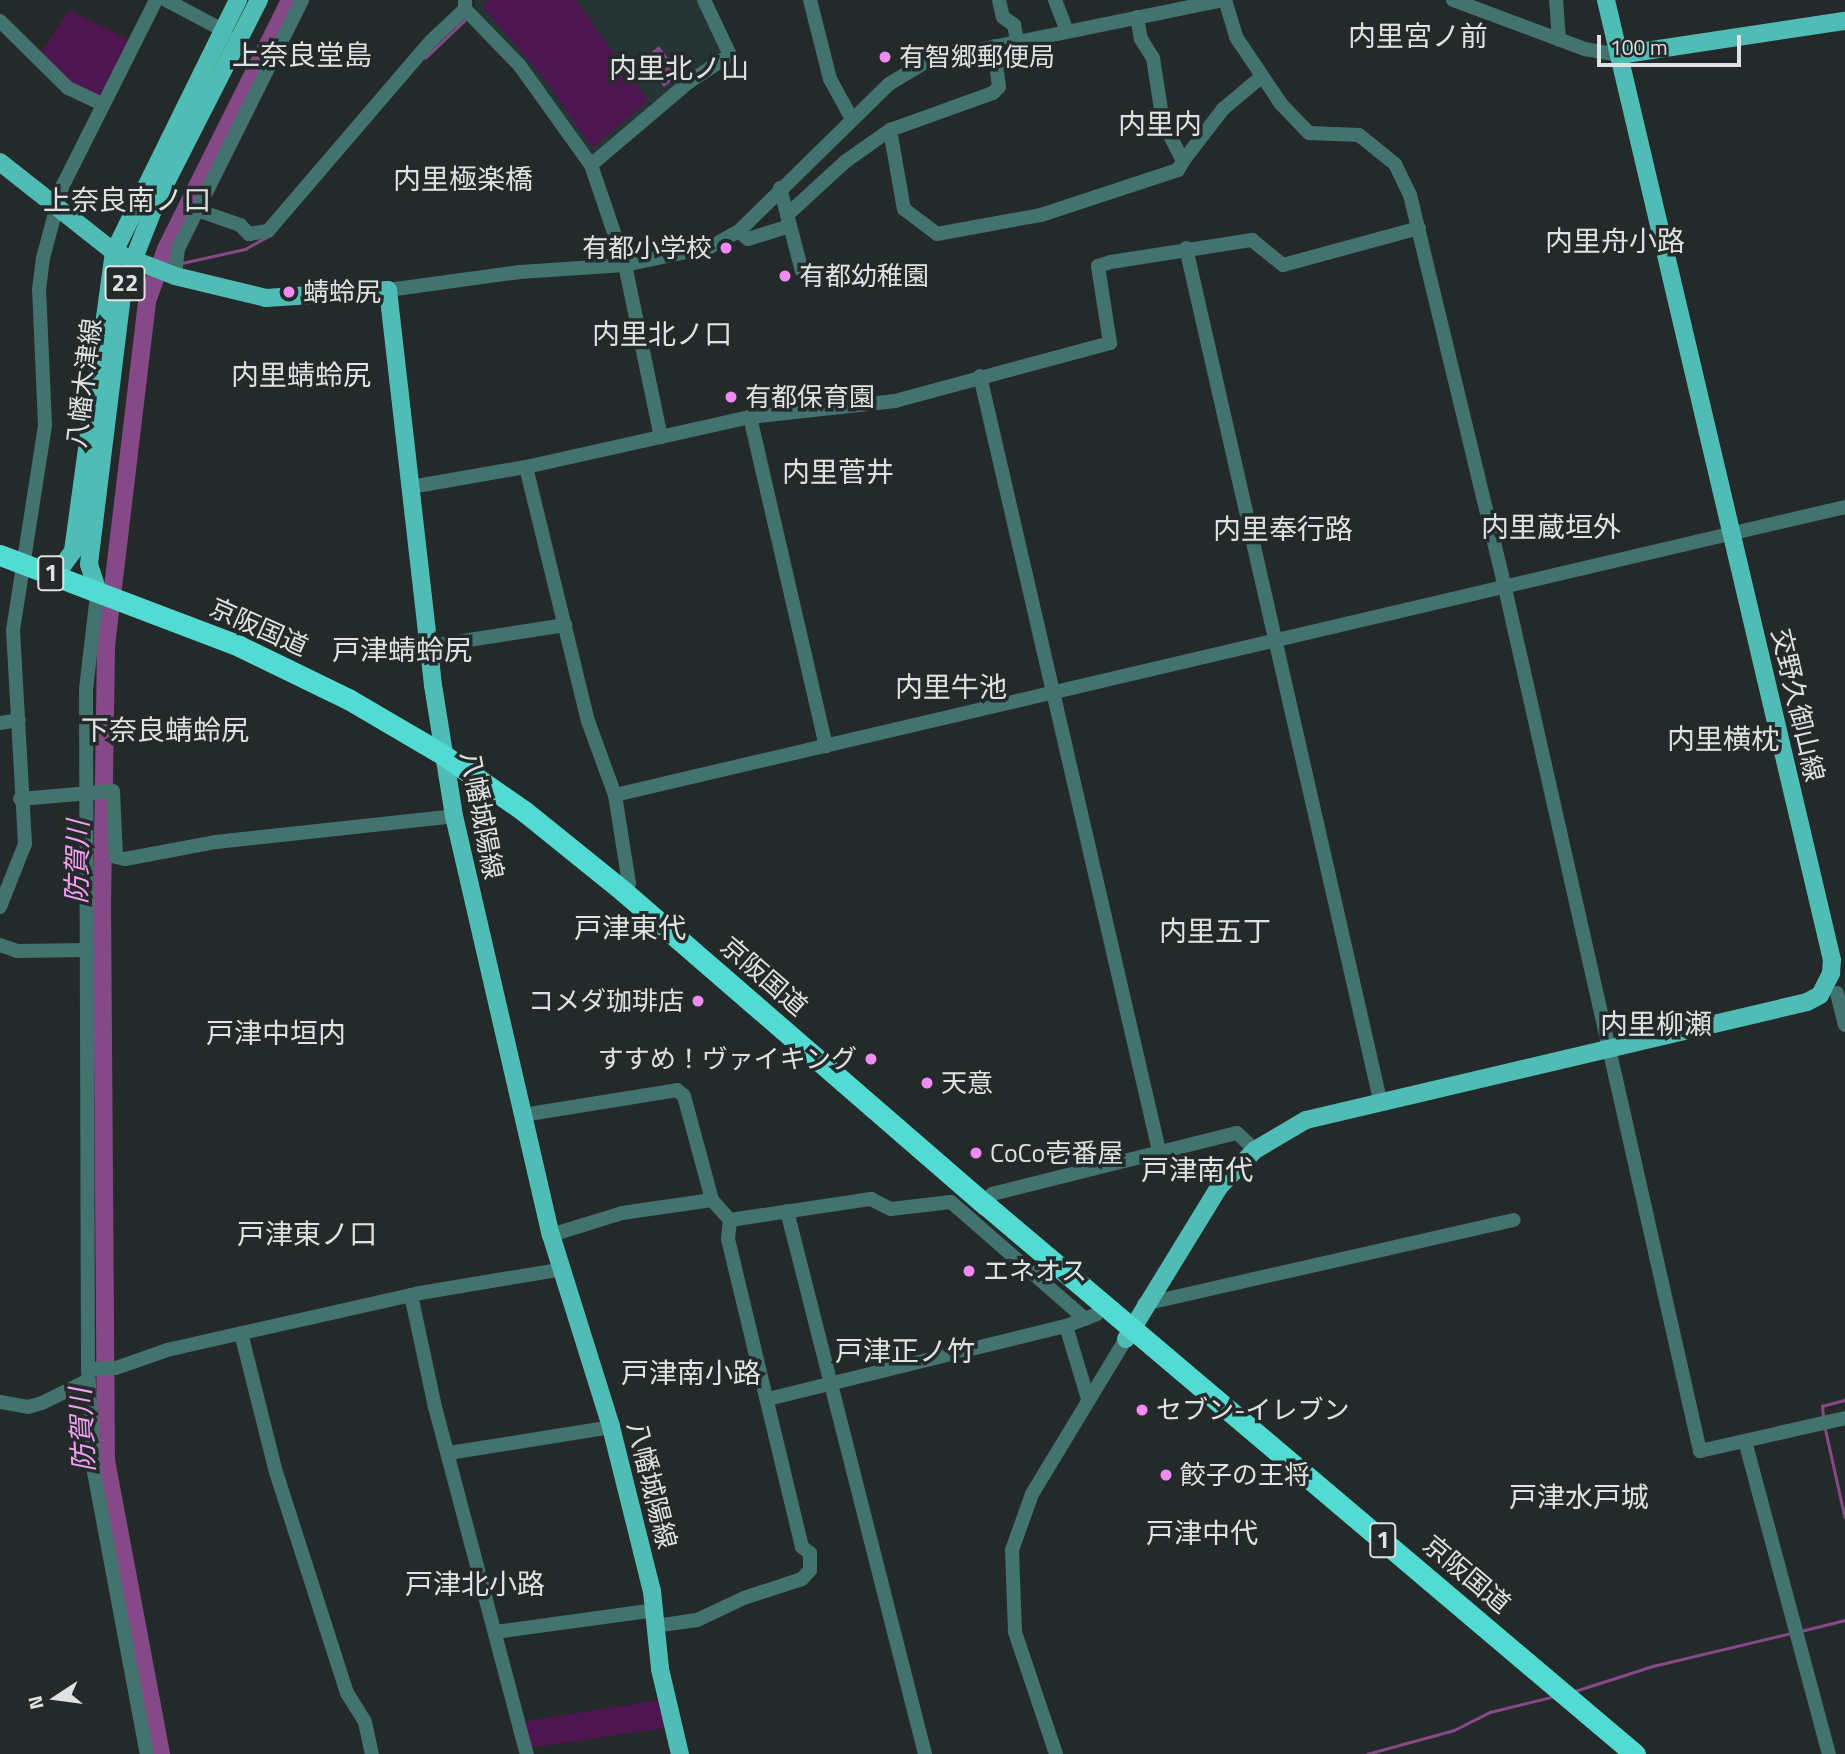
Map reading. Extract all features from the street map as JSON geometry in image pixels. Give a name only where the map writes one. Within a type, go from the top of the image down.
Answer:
[{"type":"highway","name":"京阪国道","points":[[0,555],[22,569],[122,606],[301,686],[444,762],[623,891],[1617,1754]]},
{"type":"highway","name":"京阪国道","points":[[0,568],[46,572],[99,598]]},
{"type":"highway","name":"京阪国道","points":[[444,762],[616,901],[1091,1317],[1129,1333],[1635,1754]]},
{"type":"main road","name":"八幡木津線","points":[[46,572],[63,565],[73,551],[114,252],[238,0]]},
{"type":"main road","name":"八幡木津線","points":[[99,598],[89,564],[112,363],[157,200],[259,0]]},
{"type":"main road","name":"交野久御山線","points":[[1606,0],[1832,960],[1836,990]]},
{"type":"main road","points":[[1619,55],[1845,21]]},
{"type":"main road","points":[[0,162],[114,252],[174,276],[266,298],[388,290]]},
{"type":"main road","name":"八幡城陽線","points":[[388,290],[444,762],[454,816],[551,1234],[611,1427],[655,1618],[660,1669],[680,1754]]},
{"type":"main road","points":[[1129,1333],[1144,1304],[1219,1187],[1255,1150],[1306,1120],[1608,1046],[1807,1002],[1836,990]]},
{"type":"street","points":[[0,907],[25,844],[20,799],[19,720],[13,630],[45,425],[39,290],[57,207],[102,104],[156,0]]},
{"type":"street","points":[[166,0],[223,30],[229,43],[227,63]]},
{"type":"street","points":[[174,276],[178,249],[302,0]]},
{"type":"street","points":[[591,165],[689,82],[730,55],[704,0]]},
{"type":"street","points":[[810,0],[825,68],[852,118]]},
{"type":"street","points":[[999,0],[1003,17],[1014,25],[1017,41]]},
{"type":"street","points":[[1055,0],[1067,31]]},
{"type":"street","points":[[388,290],[520,272],[625,265],[710,247],[738,231],[889,84],[929,60],[1137,17],[1184,4],[1225,0],[1236,37],[1261,78],[1310,132],[1359,135],[1395,164],[1410,195],[1505,588],[1700,1451],[1845,1418]]},
{"type":"street","points":[[1453,0],[1559,40],[1619,55]]},
{"type":"street","points":[[1556,0],[1559,40]]},
{"type":"street","points":[[197,210],[240,225],[249,234],[268,231],[431,41],[466,5],[520,66],[591,165],[625,265],[661,437]]},
{"type":"street","points":[[1137,17],[1141,39],[1153,58],[1163,122],[1183,161]]},
{"type":"street","points":[[0,22],[68,88],[102,104]]},
{"type":"street","points":[[738,231],[748,239],[789,220],[846,161],[890,130],[993,93],[999,87],[994,46]]},
{"type":"street","points":[[890,130],[904,209],[937,234],[1041,215],[1178,170],[1223,109],[1261,78]]},
{"type":"street","points":[[780,188],[802,271]]},
{"type":"street","points":[[411,486],[526,467],[750,417],[849,403],[878,404],[1110,343],[1098,266],[1186,248],[1252,240],[1283,265],[1419,228]]},
{"type":"street","points":[[1186,248],[1278,641],[1380,1100]]},
{"type":"street","points":[[980,376],[1159,1151]]},
{"type":"street","points":[[750,417],[825,746]]},
{"type":"street","points":[[526,467],[588,721],[615,795],[629,883],[623,891]]},
{"type":"street","points":[[615,795],[1845,507]]},
{"type":"street","points":[[99,598],[86,690],[90,1373],[93,1472],[147,1754]]},
{"type":"street","points":[[430,646],[565,625]]},
{"type":"street","points":[[0,723],[19,720]]},
{"type":"street","points":[[20,799],[113,791],[116,858],[125,859],[216,842],[454,816]]},
{"type":"street","points":[[0,945],[18,951],[88,950]]},
{"type":"street","points":[[1836,990],[1845,1025]]},
{"type":"street","points":[[495,1632],[655,1618],[697,1620],[808,1576],[810,1553],[802,1547],[728,1239],[730,1220],[712,1200],[684,1096],[677,1090],[523,1115]]},
{"type":"street","points":[[986,1205],[992,1194],[1237,1133],[1255,1150]]},
{"type":"street","points":[[730,1220],[871,1199],[891,1209],[951,1202],[1091,1317]]},
{"type":"street","points":[[551,1234],[622,1213],[712,1200]]},
{"type":"street","points":[[787,1211],[833,1382],[925,1754]]},
{"type":"street","points":[[1144,1304],[1514,1220]]},
{"type":"street","points":[[0,1402],[28,1407],[42,1404],[90,1373],[241,1333],[411,1295],[563,1269]]},
{"type":"street","points":[[411,1295],[527,1754]]},
{"type":"street","points":[[768,1399],[1066,1326],[1091,1317]]},
{"type":"street","points":[[1066,1326],[1088,1399]]},
{"type":"street","points":[[241,1333],[276,1472],[347,1693],[365,1722],[372,1754]]},
{"type":"street","points":[[1056,1754],[1015,1632],[1012,1550],[1032,1494],[1129,1333]]},
{"type":"street","points":[[449,1453],[611,1427]]},
{"type":"street","points":[[1745,1441],[1829,1754]]},
{"type":"shaded area","points":[[475,0],[701,0],[724,55],[597,156],[587,159],[476,15]]},
{"type":"shaded area","points":[[490,0],[576,0],[648,101],[592,148],[546,81],[485,10],[483,4]]},
{"type":"shaded area","points":[[69,10],[129,40],[100,95],[68,86],[39,56]]},
{"type":"shaded area","points":[[659,46],[680,74],[664,87],[643,59]]},
{"type":"shaded area","points":[[659,1700],[666,1728],[528,1748],[521,1722]]},
{"type":"waterway","name":"防賀川","points":[[161,1754],[106,1461],[102,904],[106,646],[147,301],[166,249],[290,0]]},
{"type":"waterway","points":[[425,58],[466,19]]},
{"type":"waterway","points":[[182,263],[245,249],[268,236]]},
{"type":"waterway","points":[[163,256],[173,259]]},
{"type":"waterway","points":[[1823,1417],[1822,1406],[1845,1400]]},
{"type":"waterway","points":[[1825,1427],[1845,1517]]},
{"type":"waterway","points":[[1801,1631],[1845,1620]]},
{"type":"waterway","points":[[1575,1691],[1653,1666],[1791,1633]]},
{"type":"waterway","points":[[1367,1754],[1454,1730],[1490,1712],[1555,1696]]},
{"type":"place","name":"有智郷郵便局","points":[[885,57]]},
{"type":"place","name":"有都小学校","points":[[726,248]]},
{"type":"place","name":"有都幼稚園","points":[[785,276]]},
{"type":"place","name":"蜻蛉尻","points":[[289,292]]},
{"type":"place","name":"有都保育園","points":[[731,397]]},
{"type":"place","name":"コメダ珈琲店","points":[[698,1001]]},
{"type":"place","name":"すすめ！ヴァイキング","points":[[871,1059]]},
{"type":"place","name":"天意","points":[[927,1083]]},
{"type":"place","name":"CoCo壱番屋","points":[[976,1153]]},
{"type":"place","name":"エネオス","points":[[969,1271]]},
{"type":"place","name":"セブン-イレブン","points":[[1142,1410]]},
{"type":"place","name":"餃子の王将","points":[[1166,1475]]},
{"type":"district","name":"内里宮ノ前","points":[[1418,36]]},
{"type":"district","name":"上奈良堂島","points":[[302,55]]},
{"type":"district","name":"内里北ノ山","points":[[679,68]]},
{"type":"district","name":"内里内","points":[[1160,124]]},
{"type":"district","name":"内里極楽橋","points":[[463,179]]},
{"type":"district","name":"上奈良南ノ口","points":[[127,200]]},
{"type":"district","name":"内里舟小路","points":[[1615,241]]},
{"type":"district","name":"内里北ノ口","points":[[662,334]]},
{"type":"district","name":"内里蜻蛉尻","points":[[301,375]]},
{"type":"district","name":"内里菅井","points":[[838,472]]},
{"type":"district","name":"内里蔵垣外","points":[[1551,527]]},
{"type":"district","name":"内里奉行路","points":[[1283,529]]},
{"type":"district","name":"戸津蜻蛉尻","points":[[402,650]]},
{"type":"district","name":"内里牛池","points":[[951,687]]},
{"type":"district","name":"下奈良蜻蛉尻","points":[[165,730]]},
{"type":"district","name":"内里横枕","points":[[1723,739]]},
{"type":"district","name":"戸津東代","points":[[630,928]]},
{"type":"district","name":"内里五丁","points":[[1215,931]]},
{"type":"district","name":"内里柳瀬","points":[[1656,1024]]},
{"type":"district","name":"戸津中垣内","points":[[276,1033]]},
{"type":"district","name":"戸津南代","points":[[1197,1170]]},
{"type":"district","name":"戸津東ノ口","points":[[307,1234]]},
{"type":"district","name":"戸津正ノ竹","points":[[905,1351]]},
{"type":"district","name":"戸津南小路","points":[[691,1373]]},
{"type":"district","name":"戸津水戸城","points":[[1579,1497]]},
{"type":"district","name":"戸津中代","points":[[1202,1533]]},
{"type":"district","name":"戸津北小路","points":[[475,1584]]}]
